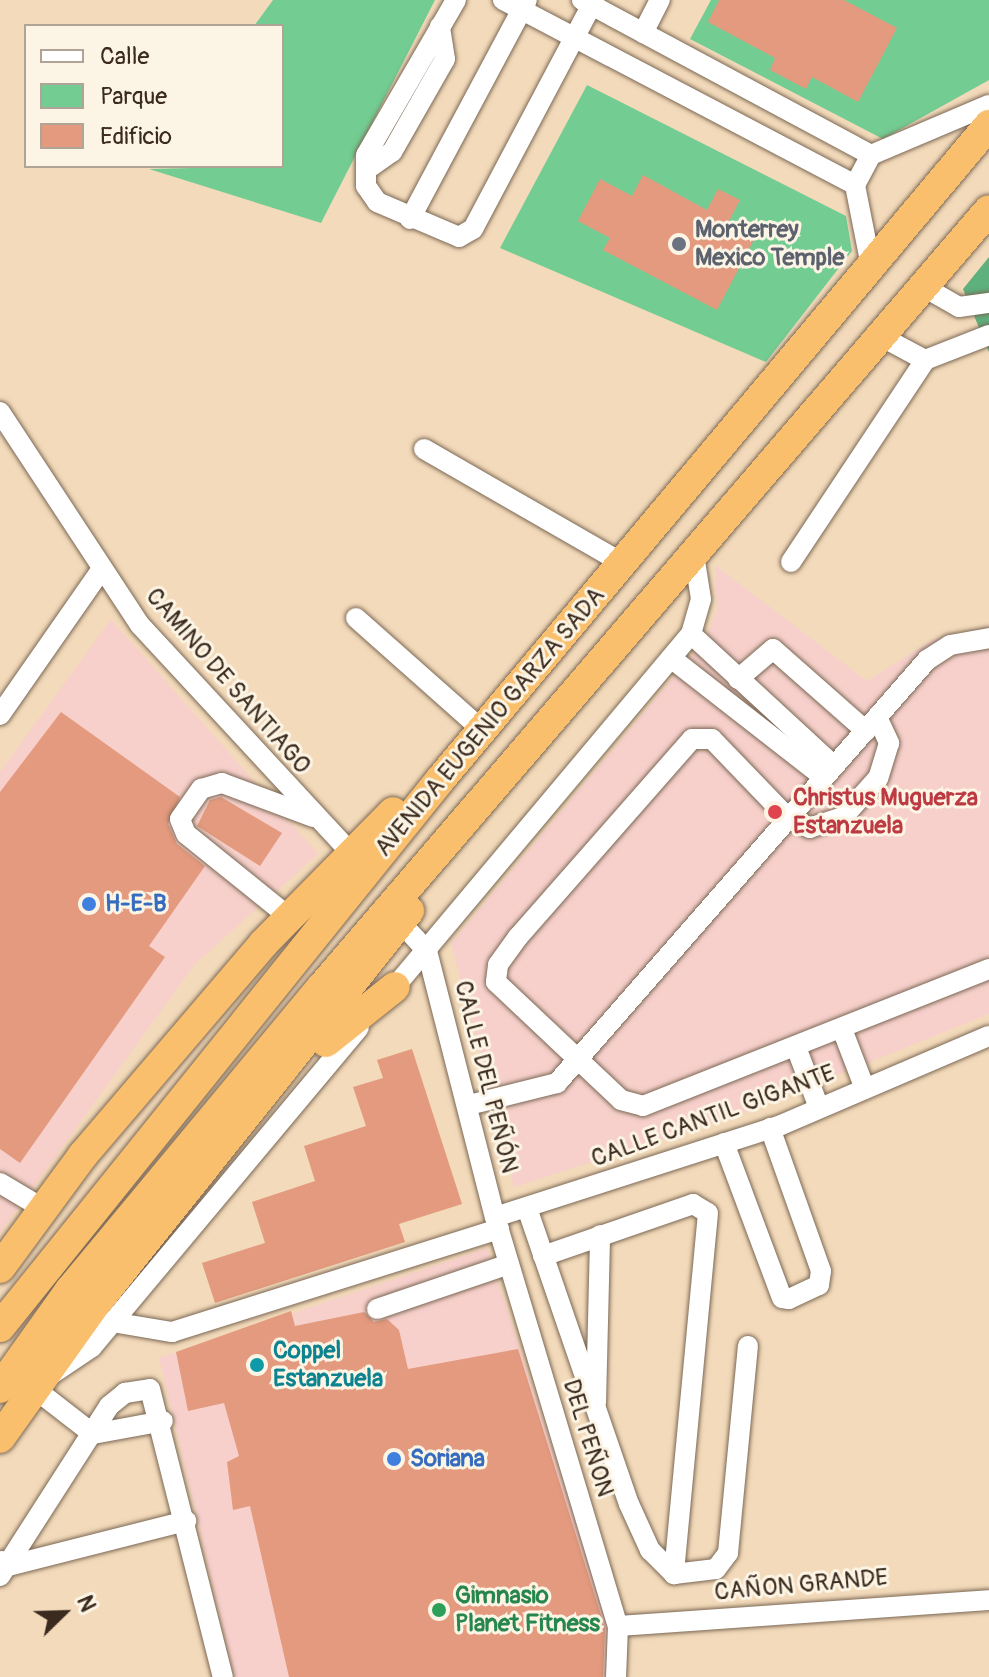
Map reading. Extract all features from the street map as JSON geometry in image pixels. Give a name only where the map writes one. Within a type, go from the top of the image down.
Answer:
[{"type":"highway","name":"AVENIDA EUGENIO GARZA SADA","points":[[0,1327],[40,1268],[440,780],[989,125]]},
{"type":"highway","name":"AVENIDA EUGENIO GARZA SADA","points":[[0,1388],[70,1290],[447,843],[695,560],[989,210]]},
{"type":"highway","points":[[0,1268],[42,1208],[289,917],[415,790],[440,780]]},
{"type":"highway","points":[[0,1438],[38,1384],[402,924],[447,843]]},
{"type":"highway","points":[[277,1080],[395,987]]},
{"type":"street","points":[[456,0],[366,155],[370,195],[410,219],[450,236],[473,229],[575,38],[589,2],[871,155]]},
{"type":"street","points":[[503,0],[524,5],[575,38],[855,185]]},
{"type":"street","points":[[643,33],[660,0]]},
{"type":"street","points":[[410,219],[524,5]]},
{"type":"street","points":[[871,266],[855,185],[871,155],[989,105]]},
{"type":"street","points":[[791,562],[925,360],[988,336],[982,306],[924,287]]},
{"type":"street","points":[[882,337],[925,360]]},
{"type":"street","name":"CAMINO DE SANTIAGO","points":[[0,412],[101,570],[159,648],[351,853]]},
{"type":"street","points":[[424,449],[622,563]]},
{"type":"street","points":[[93,1434],[38,1384],[79,1359],[112,1322],[691,634],[701,599],[695,560]]},
{"type":"street","points":[[0,715],[101,570]]},
{"type":"street","points":[[356,618],[482,730]]},
{"type":"street","points":[[691,634],[826,769]]},
{"type":"street","points":[[469,1105],[557,1083],[575,1058],[826,769],[872,724],[927,660],[950,645],[989,638]]},
{"type":"street","points":[[738,679],[773,649],[872,724],[889,743],[878,778],[843,817],[810,828],[786,816],[712,739],[700,736],[586,856],[495,973],[508,998],[621,1100],[643,1106],[989,969]]},
{"type":"street","points":[[671,658],[826,769]]},
{"type":"street","points":[[289,917],[186,834],[180,819],[201,789],[222,783],[316,818]]},
{"type":"street","points":[[402,924],[427,951]]},
{"type":"street","name":"CALLE DEL PEÑÓN","points":[[427,951],[497,1223]]},
{"type":"street","points":[[842,1029],[865,1089]]},
{"type":"street","name":"CALLE CANTIL GIGANTE","points":[[112,1322],[172,1332],[497,1223],[527,1208],[770,1128],[989,1036]]},
{"type":"street","points":[[796,1047],[819,1108]]},
{"type":"street","points":[[724,1143],[782,1298],[789,1299],[819,1285],[821,1271],[770,1128]]},
{"type":"street","points":[[0,1183],[42,1208]]},
{"type":"street","points":[[543,1256],[693,1204],[708,1213],[674,1574]]},
{"type":"street","points":[[527,1208],[566,1338],[650,1550],[674,1574],[704,1574],[728,1553],[748,1346]]},
{"type":"street","name":"DEL PEÑON","points":[[497,1223],[618,1626],[616,1677]]},
{"type":"street","points":[[596,1414],[600,1235]]},
{"type":"street","points":[[377,1309],[509,1264]]},
{"type":"street","points":[[566,1338],[596,1327]]},
{"type":"street","points":[[3,1567],[117,1397],[145,1389],[157,1395],[223,1677]]},
{"type":"street","points":[[93,1434],[163,1421]]},
{"type":"street","points":[[3,1567],[186,1521]]},
{"type":"street","name":"CAÑON GRANDE","points":[[618,1626],[989,1600]]},
{"type":"shaded area","name":"Christus Muguerza Estanzuela","points":[[715,565],[867,681],[934,639],[989,626],[989,1014],[738,1115],[514,1187],[451,943],[706,638],[717,609]]},
{"type":"shaded area","points":[[111,619],[318,854],[195,964],[0,1233],[0,772]]},
{"type":"shaded area","points":[[487,1248],[607,1615],[606,1677],[234,1677],[159,1358]]},
{"type":"green space","points":[[273,0],[435,0],[321,223],[149,169],[284,168],[284,24],[255,24]]},
{"type":"green space","points":[[711,0],[989,0],[989,80],[883,139],[690,39]]},
{"type":"green space","points":[[587,85],[846,216],[852,251],[766,362],[500,248]]},
{"type":"green space","points":[[989,257],[989,352],[963,289]]},
{"type":"building","points":[[719,0],[844,0],[897,28],[858,102],[812,77],[806,89],[770,70],[775,58],[708,22]]},
{"type":"building","name":"Monterrey Mexico Temple","points":[[643,175],[707,210],[718,189],[740,200],[729,221],[756,236],[717,310],[603,250],[610,238],[578,221],[600,179],[632,196]]},
{"type":"building","name":"H-E-B","points":[[61,712],[180,797],[168,824],[177,844],[205,866],[149,946],[165,957],[20,1163],[0,1149],[0,792]]},
{"type":"building","points":[[221,797],[282,833],[260,866],[197,826],[210,800]]},
{"type":"building","points":[[412,1049],[462,1204],[399,1224],[405,1242],[215,1303],[202,1263],[265,1243],[252,1202],[315,1181],[304,1146],[366,1126],[353,1087],[383,1078],[377,1060]]},
{"type":"building","name":"Soriana","points":[[291,1311],[295,1326],[364,1312],[374,1322],[387,1319],[399,1330],[408,1369],[518,1349],[605,1628],[603,1677],[289,1677],[250,1506],[233,1510],[227,1462],[239,1456],[224,1403],[188,1411],[176,1352]]},
{"type":"place","name":"Monterrey Mexico Temple","points":[[679,244]]},
{"type":"place","name":"Christus Muguerza Estanzuela","points":[[775,812]]},
{"type":"place","name":"H-E-B","points":[[89,904]]},
{"type":"place","name":"Coppel Estanzuela","points":[[257,1365]]},
{"type":"place","name":"Soriana","points":[[394,1459]]},
{"type":"place","name":"Gimnasio Planet Fitness","points":[[439,1610]]}]
